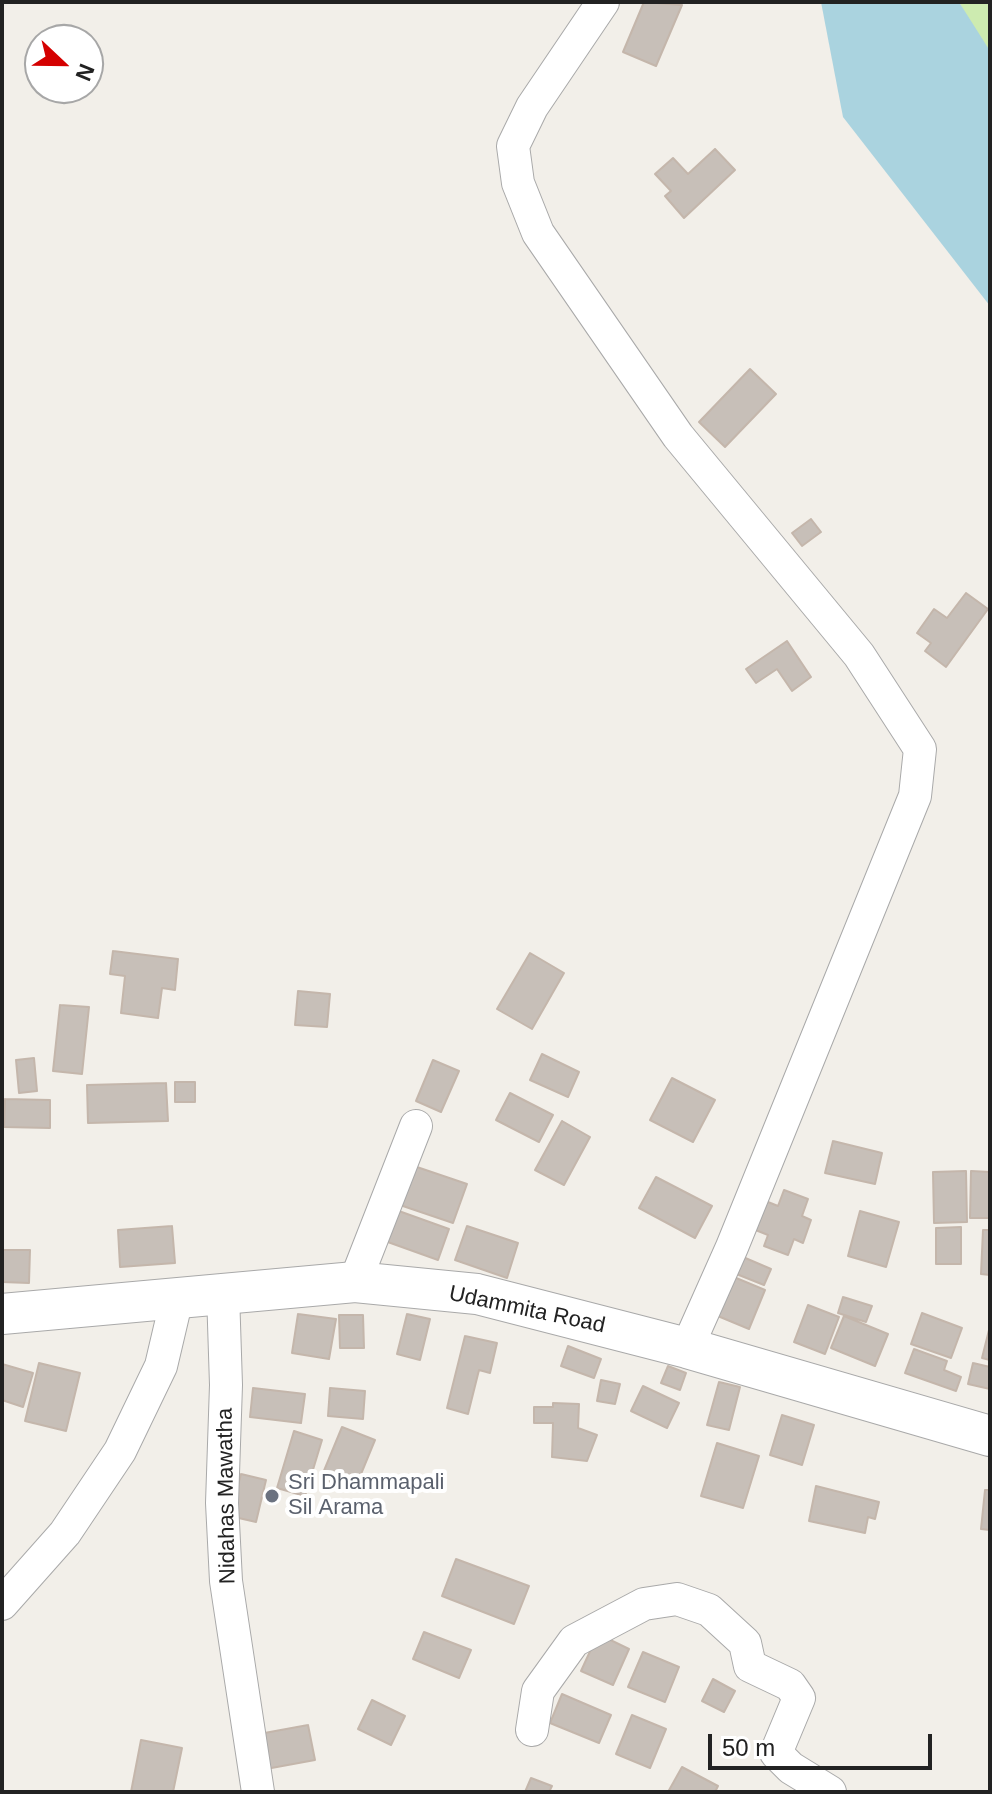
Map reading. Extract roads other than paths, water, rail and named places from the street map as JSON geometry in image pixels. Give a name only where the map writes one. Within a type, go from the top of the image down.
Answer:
[{"type":"street","points":[[603,2],[532,107],[513,146],[518,183],[538,233],[678,436],[859,655],[920,749],[915,796],[732,1247],[687,1348]]},
{"type":"street","points":[[355,1282],[416,1126]]},
{"type":"street","name":"Udammita Road","points":[[2,1314],[355,1282],[477,1294],[687,1348],[990,1436]]},
{"type":"street","name":"Nidahas Mawatha","points":[[223,1293],[226,1385],[222,1503],[226,1581],[258,1792]]},
{"type":"street","points":[[2,1604],[65,1533],[120,1451],[161,1366],[177,1298]]},
{"type":"street","points":[[532,1730],[538,1691],[574,1641],[644,1604],[677,1599],[709,1610],[745,1643],[750,1666],[790,1685],[799,1698],[776,1753],[791,1768],[830,1792]]},
{"type":"water","points":[[821,2],[959,2],[990,51],[990,306],[843,117]]},
{"type":"place","name":"Sri Dhammapali Sil Arama","points":[[272,1496]]}]
